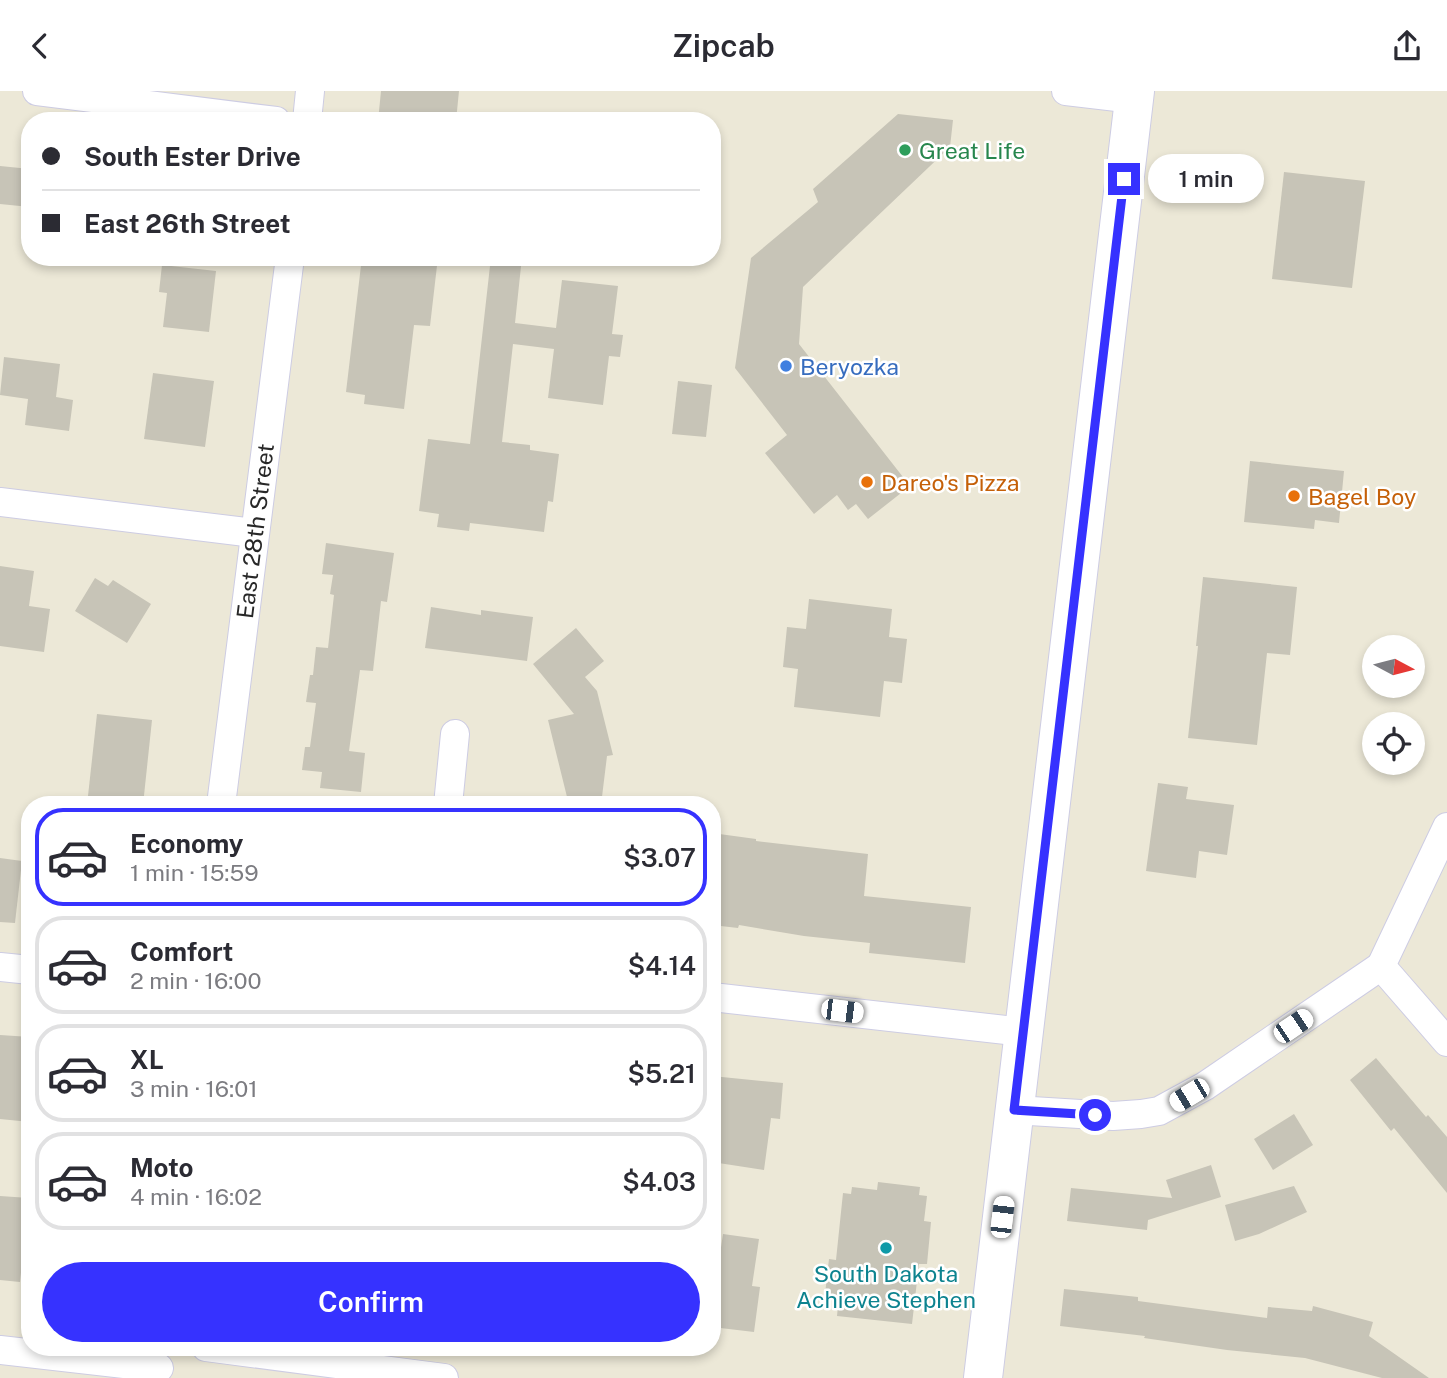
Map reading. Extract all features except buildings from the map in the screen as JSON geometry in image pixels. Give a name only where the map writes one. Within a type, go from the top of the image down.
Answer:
[{"type":"main road","points":[[983,1378],[1134,95]]},
{"type":"street","points":[[37,91],[204,112]]},
{"type":"street","points":[[308,112],[310,91]]},
{"type":"street","points":[[1066,91],[1134,95]]},
{"type":"street","name":"East 28th Street","points":[[222,796],[289,266]]},
{"type":"street","points":[[0,502],[254,533]]},
{"type":"street","points":[[449,796],[455,734]]},
{"type":"street","points":[[1014,1110],[1113,1116],[1141,1114],[1159,1111],[1205,1086],[1381,965],[1447,827]]},
{"type":"street","points":[[1381,965],[1447,1042]]},
{"type":"street","points":[[0,967],[21,969]]},
{"type":"street","points":[[721,998],[1024,1033]]},
{"type":"street","points":[[0,1350],[21,1352]]},
{"type":"street","points":[[68,1356],[159,1364]]},
{"type":"street","points":[[275,1356],[444,1378]]},
{"type":"place","name":"Great Life","points":[[905,150]]},
{"type":"place","name":"Beryozka","points":[[786,366]]},
{"type":"place","name":"Dareo's Pizza","points":[[867,482]]},
{"type":"place","name":"Bagel Boy","points":[[1294,496]]},
{"type":"place","name":"South Dakota Achieve Stephen","points":[[886,1248]]},
{"type":"route","points":[[1095,1115],[1014,1110],[1124,179]]}]
